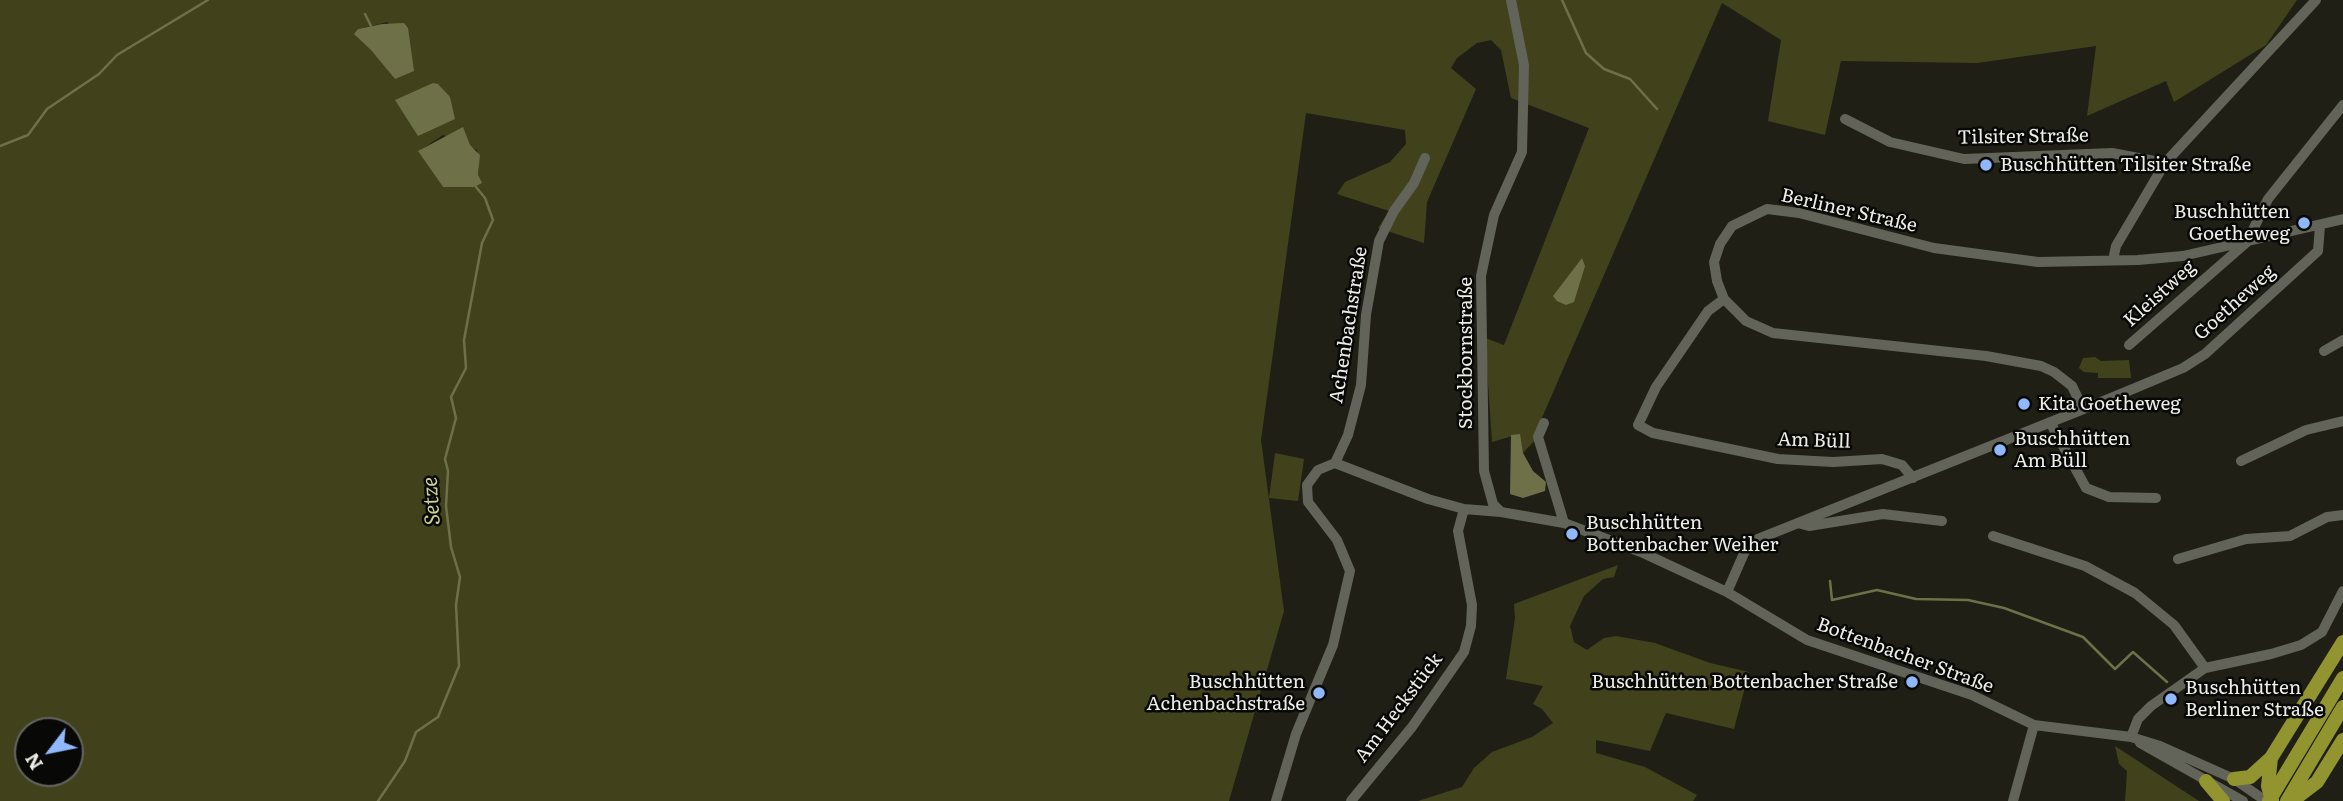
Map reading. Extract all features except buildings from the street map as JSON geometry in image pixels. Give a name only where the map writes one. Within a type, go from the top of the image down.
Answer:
[{"type":"highway","points":[[2234,779],[2250,777],[2271,758],[2343,642]]},
{"type":"highway","points":[[2261,798],[2343,678]]},
{"type":"highway","points":[[2287,801],[2343,707]]},
{"type":"highway","points":[[2304,796],[2343,740]]},
{"type":"highway","points":[[2261,798],[2267,786],[2271,758]]},
{"type":"highway","points":[[2206,781],[2223,801]]},
{"type":"street","name":"Stockbornstraße","points":[[1497,508],[1484,471],[1481,276],[1494,215],[1522,152],[1524,65],[1511,0]]},
{"type":"street","points":[[2113,260],[2116,246],[2165,163],[2316,0]]},
{"type":"street","points":[[2247,242],[2268,199],[2343,105]]},
{"type":"street","name":"Tilsiter Straße","points":[[1845,119],[1890,142],[1964,159],[2112,153],[2165,163]]},
{"type":"street","name":"Achenbachstraße","points":[[1276,801],[1296,734],[1333,645],[1350,571],[1337,540],[1308,502],[1307,485],[1318,470],[1335,463],[1348,435],[1361,386],[1366,315],[1379,241],[1394,211],[1415,183],[1425,158]]},
{"type":"street","name":"Berliner Straße","points":[[1724,299],[1714,262],[1720,244],[1732,226],[1766,209],[1799,213],[1934,248],[2038,262],[2183,257],[2343,219]]},
{"type":"street","name":"Goetheweg","points":[[1913,478],[2082,407],[2150,382],[2205,354],[2318,251],[2320,226]]},
{"type":"street","name":"Kleistweg","points":[[2129,345],[2247,242]]},
{"type":"street","points":[[1724,299],[1746,321],[1773,333],[1986,356],[2041,366],[2072,386],[2082,407]]},
{"type":"street","name":"Am Büll","points":[[1724,299],[1707,311],[1656,387],[1638,425],[1653,433],[1777,459],[1833,462],[1882,459],[1902,465],[1913,478]]},
{"type":"street","points":[[2323,351],[2343,340]]},
{"type":"street","points":[[2241,461],[2306,430],[2343,421]]},
{"type":"street","points":[[2050,422],[2086,488],[2109,497],[2156,498]]},
{"type":"street","points":[[1544,423],[1538,437],[1563,523]]},
{"type":"street","name":"Bottenbacher Straße","points":[[1335,463],[1428,499],[1464,509],[1497,508],[1563,523],[1689,572],[1807,640],[1972,695],[2034,725],[2131,737],[2166,748],[2234,779],[2261,798]]},
{"type":"street","points":[[1727,592],[1745,551],[1758,539],[1913,478]]},
{"type":"street","name":"Am Heckstück","points":[[1351,801],[1412,727],[1464,652],[1471,626],[1472,605],[1458,531],[1464,509]]},
{"type":"street","points":[[1798,523],[1809,526],[1883,514],[1942,521]]},
{"type":"street","points":[[2178,559],[2246,539],[2290,536],[2327,517],[2343,515]]},
{"type":"street","points":[[1993,536],[2085,566],[2135,593],[2174,625],[2205,668]]},
{"type":"street","points":[[2131,737],[2138,719],[2151,706],[2205,668],[2301,645],[2322,632],[2343,591]]},
{"type":"street","points":[[2013,801],[2034,725]]},
{"type":"street","name":"Bottenbacher Straße","points":[[2131,737],[2243,801]]},
{"type":"shaded area","points":[[0,0],[2297,0],[2266,45],[2174,102],[2166,81],[2087,116],[2096,46],[1977,63],[1841,61],[1825,135],[1768,121],[1781,40],[1722,3],[1541,420],[1538,437],[1523,453],[1519,434],[1492,442],[1485,338],[1504,345],[1589,128],[1511,98],[1501,50],[1491,40],[1477,43],[1457,58],[1451,68],[1476,89],[1427,202],[1424,243],[1378,228],[1389,211],[1337,194],[1345,182],[1390,162],[1406,144],[1405,130],[1306,113],[1261,440],[1284,611],[1229,801],[0,801]],"holes":[[[388,22],[395,79],[358,29]],[[443,135],[477,150],[479,170],[474,187],[443,187],[419,151]]]},
{"type":"shaded area","points":[[404,23],[408,28],[414,71],[395,79],[354,34],[358,29]]},
{"type":"shaded area","points":[[433,83],[438,84],[450,97],[455,119],[418,136],[395,100]]},
{"type":"shaded area","points":[[463,127],[470,145],[480,155],[478,175],[482,183],[474,187],[443,187],[418,151]]},
{"type":"shaded area","points":[[1582,258],[1585,266],[1574,302],[1566,305],[1557,301],[1553,296]]},
{"type":"shaded area","points":[[2095,357],[2101,361],[2129,360],[2131,378],[2098,378],[2098,373],[2084,372],[2079,368],[2083,358]]},
{"type":"shaded area","points":[[1520,434],[1523,453],[1533,471],[1546,482],[1545,491],[1523,498],[1510,494],[1511,435]]},
{"type":"shaded area","points":[[1275,453],[1304,459],[1298,501],[1269,498]]},
{"type":"shaded area","points":[[1618,565],[1614,577],[1603,579],[1584,596],[1570,626],[1574,642],[1587,650],[1604,638],[1616,636],[1655,643],[1710,663],[1749,672],[1734,729],[1666,713],[1650,751],[1596,740],[1596,753],[1645,767],[1697,795],[1693,801],[1418,801],[1462,787],[1474,768],[1492,752],[1532,737],[1553,723],[1542,709],[1533,704],[1543,686],[1506,679],[1515,618],[1514,604]]},
{"type":"shaded area","points":[[2115,746],[2199,801],[2125,801],[2127,771],[2119,764]]},
{"type":"waterway","points":[[0,146],[28,135],[47,109],[99,74],[117,55],[208,0]]},
{"type":"waterway","points":[[1562,0],[1586,53],[1604,69],[1630,79],[1657,109]]},
{"type":"waterway","name":"Setze","points":[[365,14],[371,26]]},
{"type":"waterway","name":"Setze","points":[[378,801],[405,761],[416,732],[438,717],[459,666],[456,605],[460,577],[451,547],[446,506],[448,471],[445,459],[456,418],[451,397],[466,368],[464,340],[482,243],[493,220],[485,198],[476,187]]},
{"type":"waterway","points":[[1830,581],[1832,600],[1877,590],[1916,599],[1968,600],[2004,608],[2083,637],[2115,669],[2133,652],[2167,682]]},
{"type":"place","name":"Buschhütten Tilsiter Straße","points":[[1986,165]]},
{"type":"place","name":"Buschhütten Goetheweg","points":[[2304,223]]},
{"type":"place","name":"Kita Goetheweg","points":[[2024,404]]},
{"type":"place","name":"Buschhütten Am Büll","points":[[2000,450]]},
{"type":"place","name":"Buschhütten Bottenbacher Weiher","points":[[1572,534]]},
{"type":"place","name":"Buschhütten Bottenbacher Straße","points":[[1912,682]]},
{"type":"place","name":"Buschhütten Achenbachstraße","points":[[1319,693]]},
{"type":"place","name":"Buschhütten Berliner Straße","points":[[2171,699]]}]
